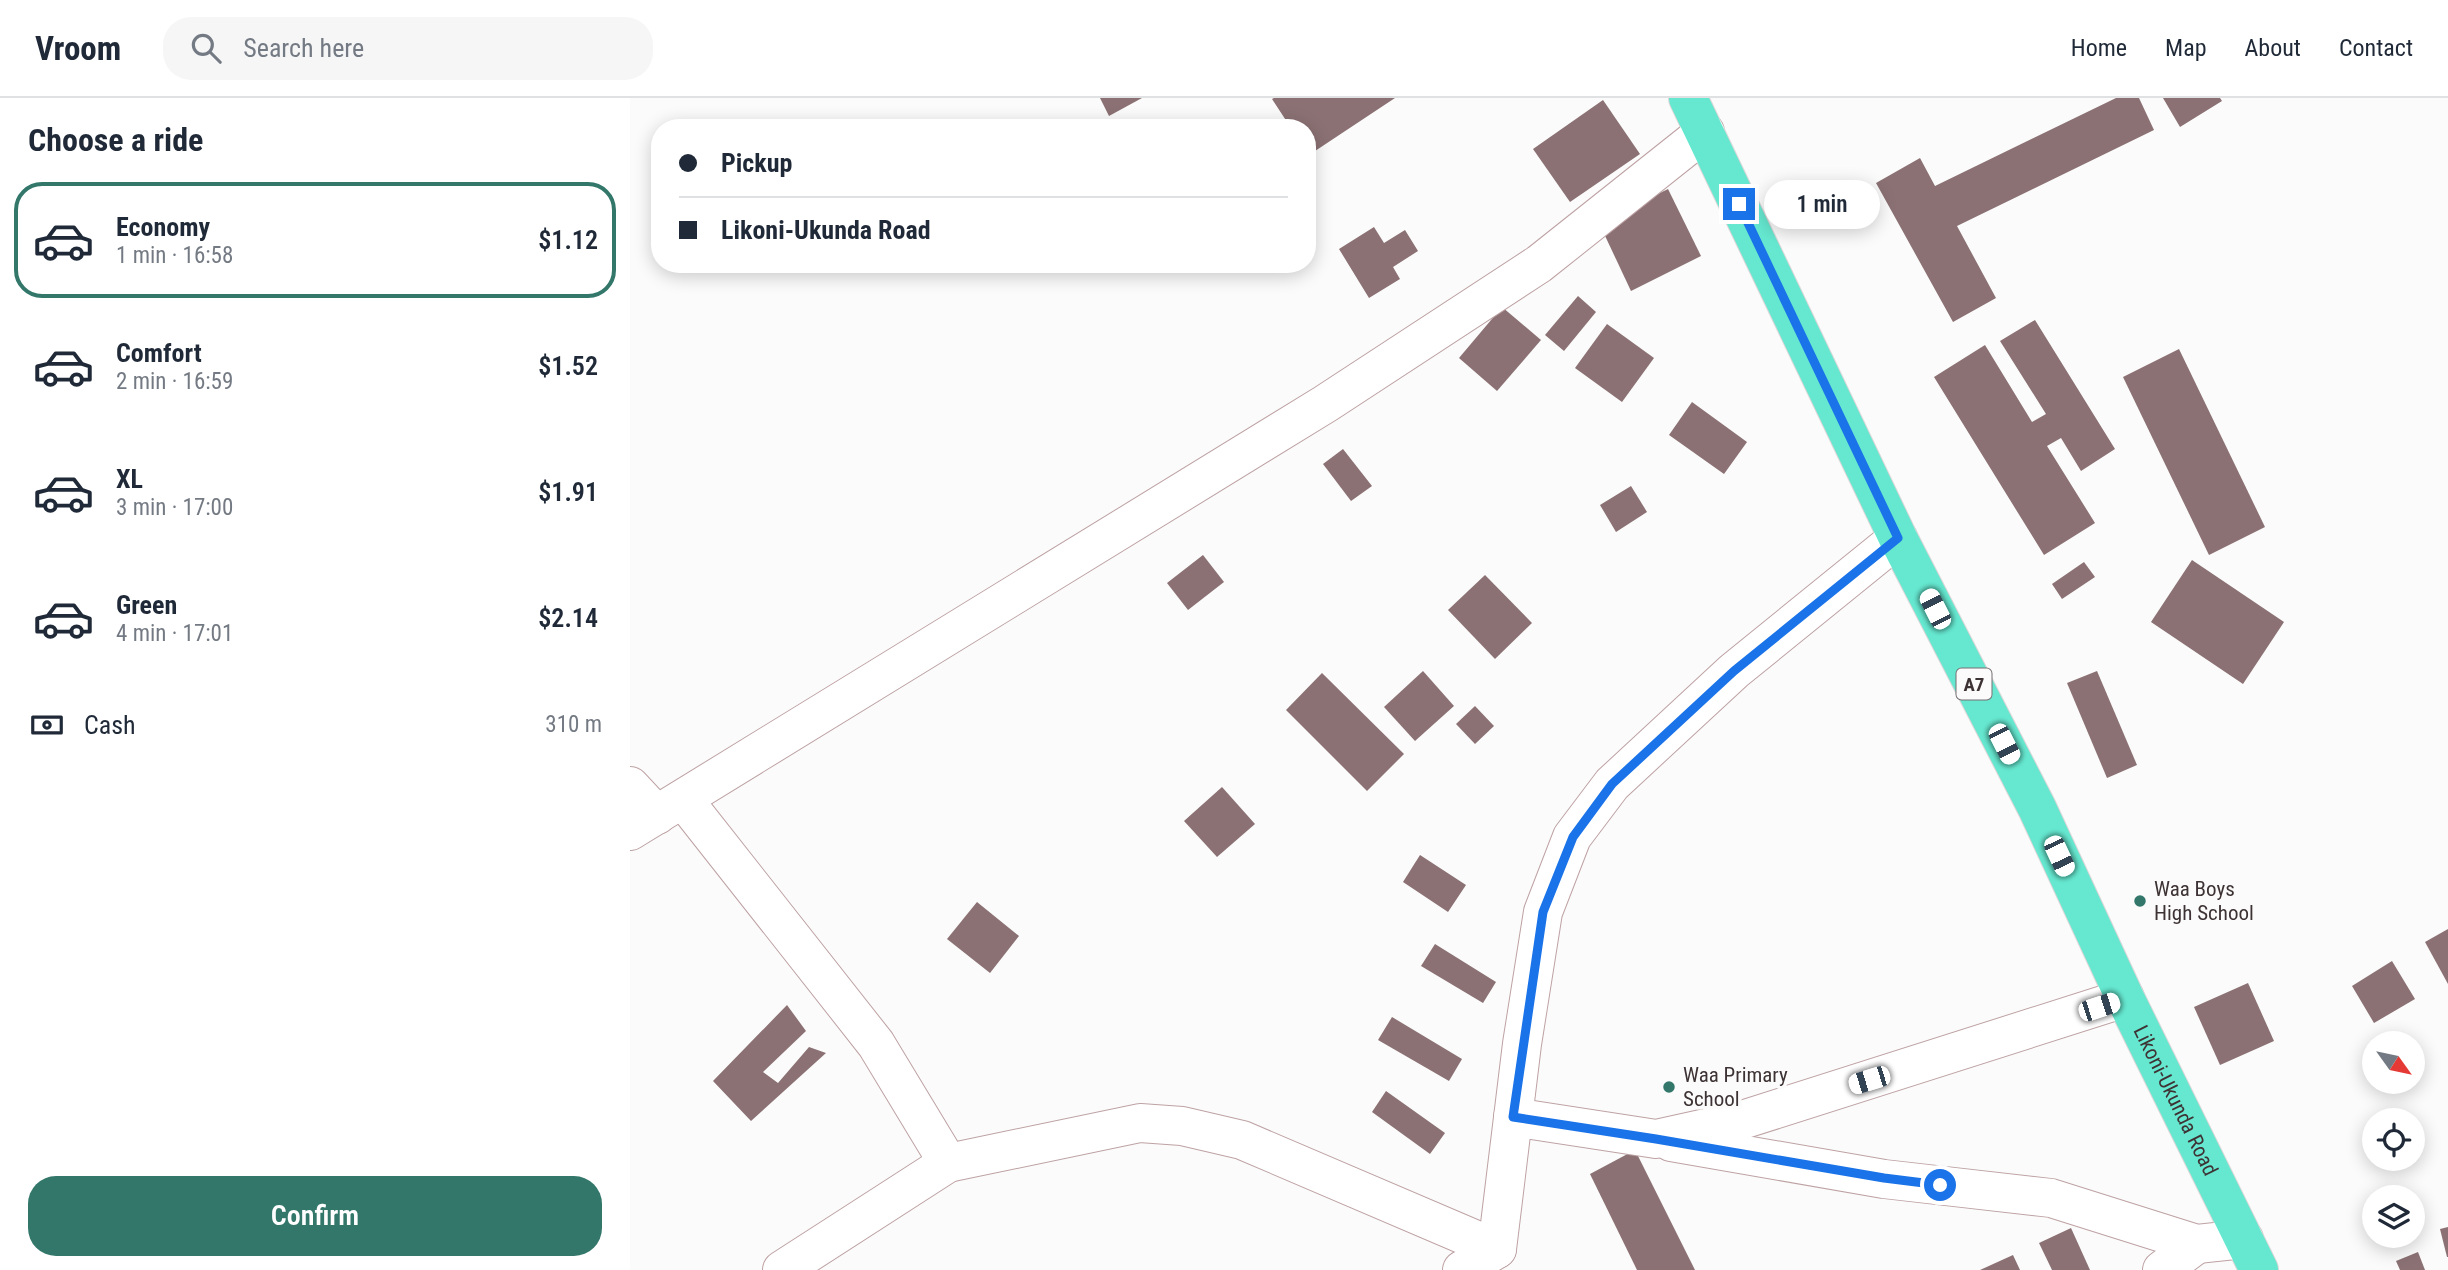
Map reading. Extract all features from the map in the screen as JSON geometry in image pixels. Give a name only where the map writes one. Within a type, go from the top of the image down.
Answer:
[{"type":"highway","name":"Likoni-Ukunda Road","points":[[1688,98],[1898,538],[2037,808],[2125,998],[2251,1254]]},
{"type":"street","points":[[657,815],[1325,404],[1539,264],[1705,132]]},
{"type":"street","points":[[1497,1249],[1543,912],[1573,837],[1612,784],[1734,671],[1898,538]]},
{"type":"street","points":[[630,786],[876,1044],[948,1163]]},
{"type":"street","points":[[1656,1139],[1742,1120],[2125,998]]},
{"type":"street","points":[[1513,1117],[1884,1178],[2051,1198],[2197,1244],[2251,1254]]},
{"type":"street","points":[[782,1270],[948,1163],[1140,1123],[1182,1126],[1242,1140],[1497,1249]]},
{"type":"street","points":[[2162,1270],[2197,1244]]},
{"type":"street","points":[[1462,1270],[1497,1249]]},
{"type":"building","points":[[1100,98],[1142,98],[1109,116]]},
{"type":"building","points":[[1395,98],[1316,150],[1316,119],[1285,119],[1272,99]]},
{"type":"building","points":[[2116,98],[2139,98],[2154,130],[1957,226],[1996,298],[1953,322],[1876,183],[1920,158],[1935,186]]},
{"type":"building","points":[[2163,98],[2220,98],[2222,101],[2180,127]]},
{"type":"building","points":[[1603,100],[1640,154],[1570,202],[1533,149]]},
{"type":"building","points":[[1668,189],[1701,256],[1631,291],[1599,223]]},
{"type":"building","points":[[1374,227],[1384,243],[1405,230],[1418,251],[1393,267],[1400,279],[1369,298],[1339,249]]},
{"type":"building","points":[[1578,296],[1596,312],[1564,351],[1545,335]]},
{"type":"building","points":[[1502,307],[1541,340],[1497,391],[1459,358]]},
{"type":"building","points":[[2035,320],[2115,449],[2081,471],[2061,438],[2047,446],[2095,523],[2044,555],[1934,377],[1985,345],[2032,422],[2046,414],[2000,341]]},
{"type":"building","points":[[1607,324],[1654,358],[1622,402],[1575,368]]},
{"type":"building","points":[[2179,349],[2265,527],[2209,555],[2123,377]]},
{"type":"building","points":[[1692,402],[1747,442],[1724,474],[1669,435]]},
{"type":"building","points":[[1343,449],[1372,486],[1351,501],[1323,464]]},
{"type":"building","points":[[1631,486],[1647,512],[1616,532],[1600,505]]},
{"type":"building","points":[[1203,555],[1224,582],[1188,610],[1167,583]]},
{"type":"building","points":[[2192,560],[2284,622],[2243,684],[2151,622]]},
{"type":"building","points":[[2084,562],[2095,577],[2062,599],[2052,584]]},
{"type":"building","points":[[1485,575],[1532,623],[1495,659],[1448,610]]},
{"type":"building","points":[[1423,671],[1454,706],[1415,741],[1384,707]]},
{"type":"building","points":[[2097,671],[2137,765],[2107,778],[2067,683]]},
{"type":"building","points":[[1322,673],[1404,754],[1367,791],[1286,710]]},
{"type":"building","points":[[1475,706],[1494,726],[1475,744],[1456,724]]},
{"type":"building","points":[[1222,787],[1255,824],[1217,857],[1184,821]]},
{"type":"building","points":[[1420,855],[1466,885],[1448,912],[1403,882]]},
{"type":"building","points":[[977,902],[1019,936],[990,973],[947,939]]},
{"type":"building","points":[[2448,929],[2448,984],[2425,942]]},
{"type":"building","points":[[1435,944],[1496,982],[1483,1003],[1421,966]]},
{"type":"building","points":[[2392,961],[2415,999],[2374,1023],[2352,986]]},
{"type":"building","points":[[2248,983],[2274,1041],[2220,1065],[2194,1007]]},
{"type":"building","points":[[787,1005],[806,1031],[763,1072],[778,1083],[809,1047],[826,1053],[751,1121],[713,1081]]},
{"type":"building","points":[[1392,1017],[1462,1059],[1449,1081],[1378,1040]]},
{"type":"building","points":[[1386,1091],[1445,1133],[1430,1154],[1372,1112]]},
{"type":"building","points":[[1635,1150],[1695,1270],[1637,1270],[1590,1174]]},
{"type":"building","points":[[2448,1227],[2448,1257],[2447,1257],[2440,1229]]},
{"type":"building","points":[[2071,1228],[2090,1270],[2052,1270],[2039,1243]]},
{"type":"building","points":[[2418,1252],[2425,1270],[2400,1270],[2396,1261]]},
{"type":"building","points":[[2013,1255],[2020,1270],[1980,1270]]},
{"type":"place","name":"Waa Boys High School","points":[[2140,901]]},
{"type":"place","name":"Waa Primary School","points":[[1669,1087]]},
{"type":"route","points":[[1739,204],[1898,538],[1734,671],[1612,784],[1573,837],[1543,912],[1513,1117],[1940,1185]]}]
